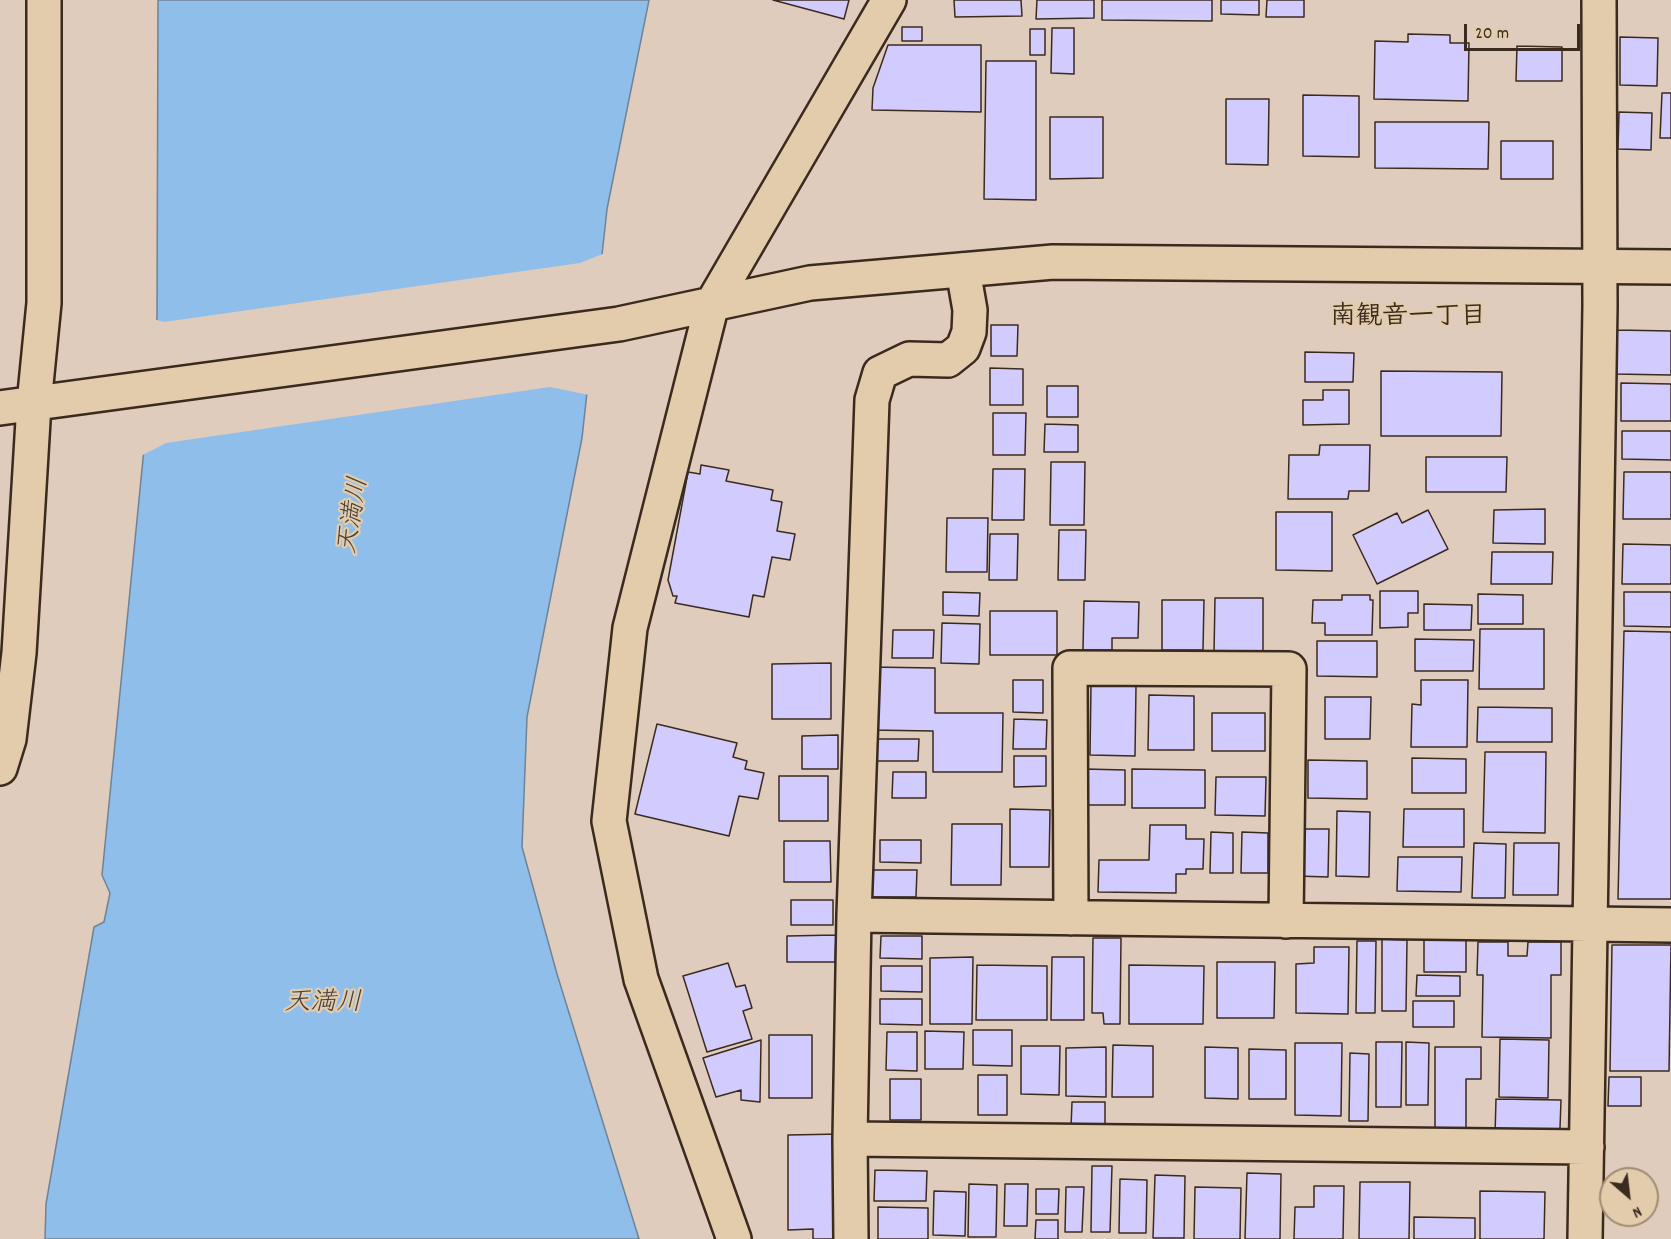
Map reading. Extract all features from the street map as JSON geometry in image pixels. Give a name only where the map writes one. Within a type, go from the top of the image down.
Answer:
[{"type":"street","points":[[0,768],[9,739],[19,653],[33,404],[44,303],[44,0]]},
{"type":"street","points":[[734,1239],[641,979],[609,821],[630,628],[712,304],[889,0]]},
{"type":"street","points":[[1585,1239],[1600,266],[1599,0]]},
{"type":"street","points":[[0,408],[631,322],[810,283],[1053,262],[1671,267]]},
{"type":"street","points":[[851,1239],[850,1139],[854,915],[872,400],[880,373],[909,358],[948,360],[963,348],[969,332],[970,310],[963,270]]},
{"type":"street","points":[[1071,918],[1070,668],[1289,669],[1286,921]]},
{"type":"street","points":[[854,915],[1671,925]]},
{"type":"street","points":[[850,1139],[1587,1147]]},
{"type":"water","name":"天満川","points":[[158,0],[649,0],[607,209],[582,438],[527,717],[522,847],[557,974],[639,1239],[45,1239],[46,1204],[94,927],[104,922],[110,893],[102,875],[157,317]]},
{"type":"pier","points":[[605,253],[589,395],[550,387],[166,443],[139,457],[153,319],[164,322],[580,263]]},
{"type":"building","points":[[773,0],[849,0],[844,19]]},
{"type":"building","points":[[954,0],[1021,0],[1022,16],[955,17]]},
{"type":"building","points":[[1037,0],[1094,0],[1094,18],[1036,19]]},
{"type":"building","points":[[1102,0],[1212,0],[1212,21],[1102,20]]},
{"type":"building","points":[[1221,0],[1259,0],[1259,15],[1221,14]]},
{"type":"building","points":[[1267,0],[1304,0],[1304,17],[1266,17]]},
{"type":"building","points":[[902,27],[922,27],[922,41],[902,41]]},
{"type":"building","points":[[1052,28],[1074,28],[1074,74],[1051,73]]},
{"type":"building","points":[[1030,29],[1045,29],[1045,55],[1030,55]]},
{"type":"building","points":[[1408,34],[1450,35],[1450,43],[1469,43],[1468,101],[1374,99],[1375,41],[1408,42]]},
{"type":"building","points":[[1620,37],[1658,38],[1657,86],[1620,85]]},
{"type":"building","points":[[888,45],[981,45],[981,112],[872,110],[873,88]]},
{"type":"building","points":[[1517,46],[1562,47],[1562,81],[1516,81]]},
{"type":"building","points":[[986,61],[1036,61],[1036,200],[984,199]]},
{"type":"building","points":[[1662,93],[1671,93],[1671,138],[1660,138]]},
{"type":"building","points":[[1303,95],[1359,96],[1359,157],[1303,156]]},
{"type":"building","points":[[1226,99],[1269,99],[1268,165],[1226,164]]},
{"type":"building","points":[[1619,112],[1652,113],[1651,150],[1618,149]]},
{"type":"building","points":[[1050,117],[1103,117],[1103,178],[1050,179]]},
{"type":"building","points":[[1375,122],[1489,122],[1488,169],[1375,168]]},
{"type":"building","points":[[1501,141],[1553,141],[1553,179],[1501,179]]},
{"type":"building","points":[[991,325],[1018,325],[1017,356],[991,356]]},
{"type":"building","points":[[1616,330],[1671,331],[1671,375],[1614,374]]},
{"type":"building","points":[[1305,352],[1354,353],[1353,382],[1305,382]]},
{"type":"building","points":[[990,368],[1023,369],[1023,405],[990,405]]},
{"type":"building","points":[[1381,371],[1502,372],[1501,436],[1381,436]]},
{"type":"building","points":[[1621,383],[1671,384],[1671,421],[1621,421]]},
{"type":"building","points":[[1047,386],[1078,386],[1078,417],[1047,417]]},
{"type":"building","points":[[1323,390],[1349,390],[1349,424],[1303,425],[1303,400],[1323,400]]},
{"type":"building","points":[[993,413],[1026,413],[1025,455],[993,455]]},
{"type":"building","points":[[1045,424],[1078,425],[1078,452],[1044,452]]},
{"type":"building","points":[[1622,431],[1671,431],[1671,460],[1622,459]]},
{"type":"building","points":[[1320,445],[1370,445],[1369,491],[1349,491],[1348,499],[1288,499],[1289,455],[1319,455]]},
{"type":"building","points":[[1426,457],[1507,457],[1506,492],[1426,492]]},
{"type":"building","points":[[1051,462],[1085,462],[1084,525],[1050,525]]},
{"type":"building","points":[[701,465],[729,470],[726,481],[773,490],[771,500],[782,502],[777,531],[795,534],[790,560],[772,557],[764,597],[753,595],[749,617],[675,603],[677,596],[673,596],[668,580],[688,472],[700,474]]},
{"type":"building","points":[[993,469],[1025,469],[1024,520],[992,520]]},
{"type":"building","points":[[1624,472],[1671,472],[1671,519],[1623,519]]},
{"type":"building","points":[[1545,509],[1545,544],[1493,543],[1494,510]]},
{"type":"building","points":[[1428,510],[1448,549],[1377,584],[1353,535],[1397,513],[1402,523]]},
{"type":"building","points":[[1276,512],[1332,512],[1332,571],[1276,570]]},
{"type":"building","points":[[947,518],[988,518],[987,572],[946,572]]},
{"type":"building","points":[[1059,530],[1086,530],[1085,580],[1058,580]]},
{"type":"building","points":[[990,534],[1018,534],[1017,580],[989,580]]},
{"type":"building","points":[[1623,544],[1671,545],[1671,584],[1622,584]]},
{"type":"building","points":[[1492,552],[1553,552],[1552,584],[1491,584]]},
{"type":"building","points":[[1380,591],[1418,591],[1418,613],[1408,613],[1408,627],[1380,628]]},
{"type":"building","points":[[943,592],[980,593],[979,616],[943,615]]},
{"type":"building","points":[[1624,592],[1671,592],[1671,627],[1624,626]]},
{"type":"building","points":[[1478,594],[1523,595],[1523,624],[1478,624]]},
{"type":"building","points":[[1342,595],[1370,595],[1370,600],[1373,600],[1372,635],[1325,635],[1325,623],[1312,623],[1313,600],[1342,600]]},
{"type":"building","points":[[1215,598],[1263,598],[1263,654],[1214,654]]},
{"type":"building","points":[[1162,600],[1204,600],[1203,650],[1162,650]]},
{"type":"building","points":[[1084,601],[1139,602],[1138,638],[1112,638],[1112,650],[1083,650]]},
{"type":"building","points":[[1424,604],[1472,605],[1471,630],[1424,630]]},
{"type":"building","points":[[990,611],[1057,611],[1057,655],[990,655]]},
{"type":"building","points":[[942,623],[980,624],[979,664],[941,663]]},
{"type":"building","points":[[1480,629],[1544,629],[1544,689],[1479,689]]},
{"type":"building","points":[[893,630],[934,630],[933,658],[892,658]]},
{"type":"building","points":[[1624,631],[1671,632],[1671,899],[1618,899]]},
{"type":"building","points":[[1415,639],[1474,640],[1473,671],[1415,671]]},
{"type":"building","points":[[1317,641],[1377,641],[1377,677],[1317,676]]},
{"type":"building","points":[[831,663],[831,719],[772,719],[772,664]]},
{"type":"building","points":[[870,667],[935,668],[935,713],[1003,713],[1002,772],[933,772],[933,731],[869,730]]},
{"type":"building","points":[[1013,680],[1043,680],[1043,713],[1013,712]]},
{"type":"building","points":[[1421,680],[1468,680],[1467,747],[1411,747],[1412,704],[1421,705]]},
{"type":"building","points":[[1091,685],[1136,686],[1135,756],[1090,755]]},
{"type":"building","points":[[1149,695],[1194,696],[1194,750],[1148,750]]},
{"type":"building","points":[[1325,697],[1371,697],[1370,739],[1325,739]]},
{"type":"building","points":[[1478,707],[1552,708],[1552,742],[1477,742]]},
{"type":"building","points":[[1212,713],[1265,713],[1265,751],[1212,751]]},
{"type":"building","points":[[1014,719],[1047,720],[1046,749],[1013,749]]},
{"type":"building","points":[[657,724],[737,743],[733,757],[747,761],[745,769],[764,773],[758,799],[739,796],[729,836],[635,814]]},
{"type":"building","points":[[838,735],[838,769],[802,769],[802,736]]},
{"type":"building","points":[[871,739],[919,739],[918,761],[871,761]]},
{"type":"building","points":[[1485,752],[1546,752],[1545,833],[1483,832]]},
{"type":"building","points":[[1014,756],[1046,756],[1046,786],[1014,787]]},
{"type":"building","points":[[1412,758],[1466,759],[1466,793],[1412,793]]},
{"type":"building","points":[[1308,760],[1367,761],[1367,799],[1308,798]]},
{"type":"building","points":[[1085,769],[1125,770],[1125,805],[1085,805]]},
{"type":"building","points":[[1132,769],[1205,770],[1205,808],[1132,808]]},
{"type":"building","points":[[893,772],[926,772],[926,798],[892,798]]},
{"type":"building","points":[[779,776],[828,776],[828,821],[779,821]]},
{"type":"building","points":[[1216,777],[1266,777],[1265,816],[1215,815]]},
{"type":"building","points":[[1010,809],[1050,810],[1049,867],[1010,867]]},
{"type":"building","points":[[1404,809],[1464,809],[1464,847],[1403,847]]},
{"type":"building","points":[[1337,811],[1370,812],[1369,877],[1336,876]]},
{"type":"building","points":[[952,824],[1002,824],[1001,885],[951,885]]},
{"type":"building","points":[[1150,825],[1186,825],[1186,839],[1204,839],[1203,869],[1186,869],[1186,874],[1176,874],[1176,893],[1098,892],[1099,860],[1149,860]]},
{"type":"building","points":[[1298,829],[1329,829],[1328,877],[1297,876]]},
{"type":"building","points":[[1211,832],[1233,833],[1233,873],[1210,873]]},
{"type":"building","points":[[1242,832],[1268,833],[1268,873],[1241,873]]},
{"type":"building","points":[[880,840],[921,840],[921,863],[880,862]]},
{"type":"building","points":[[784,841],[830,841],[831,882],[784,882]]},
{"type":"building","points":[[1474,843],[1506,844],[1505,898],[1472,898]]},
{"type":"building","points":[[1514,843],[1559,843],[1558,895],[1513,895]]},
{"type":"building","points":[[1398,857],[1462,857],[1461,892],[1397,891]]},
{"type":"building","points":[[872,870],[917,870],[916,897],[872,897]]},
{"type":"building","points":[[791,900],[833,900],[833,925],[791,925]]},
{"type":"building","points":[[836,935],[835,962],[787,962],[787,936]]},
{"type":"building","points":[[881,936],[922,936],[922,959],[880,958]]},
{"type":"building","points":[[1093,938],[1121,938],[1120,1024],[1104,1024],[1103,1013],[1092,1013]]},
{"type":"building","points":[[1382,939],[1407,940],[1406,1011],[1382,1011]]},
{"type":"building","points":[[1424,940],[1466,940],[1466,972],[1424,972]]},
{"type":"building","points":[[1357,941],[1376,941],[1375,1013],[1356,1013]]},
{"type":"building","points":[[1478,942],[1508,942],[1508,956],[1527,956],[1528,942],[1561,942],[1561,975],[1551,975],[1551,1038],[1482,1037],[1483,975],[1477,975]]},
{"type":"building","points":[[1612,945],[1671,945],[1669,1071],[1610,1071]]},
{"type":"building","points":[[1314,947],[1349,947],[1348,1014],[1296,1013],[1296,964],[1314,963]]},
{"type":"building","points":[[973,957],[972,1024],[930,1024],[930,958]]},
{"type":"building","points":[[1052,957],[1084,957],[1084,1020],[1051,1020]]},
{"type":"building","points":[[1217,962],[1275,962],[1274,1018],[1217,1018]]},
{"type":"building","points":[[728,963],[736,987],[745,985],[752,1008],[743,1011],[752,1039],[707,1052],[683,976]]},
{"type":"building","points":[[977,965],[1047,966],[1047,1020],[976,1020]]},
{"type":"building","points":[[1129,965],[1204,966],[1203,1024],[1129,1024]]},
{"type":"building","points":[[881,966],[922,966],[922,992],[881,991]]},
{"type":"building","points":[[1417,975],[1460,976],[1460,996],[1416,996]]},
{"type":"building","points":[[880,999],[922,999],[922,1025],[880,1024]]},
{"type":"building","points":[[1413,1001],[1454,1001],[1454,1027],[1413,1027]]},
{"type":"building","points":[[973,1030],[1012,1030],[1012,1066],[973,1065]]},
{"type":"building","points":[[925,1031],[964,1032],[963,1069],[925,1069]]},
{"type":"building","points":[[887,1032],[917,1032],[917,1071],[886,1070]]},
{"type":"building","points":[[769,1035],[812,1035],[812,1098],[769,1098]]},
{"type":"building","points":[[1500,1039],[1549,1040],[1548,1098],[1499,1097]]},
{"type":"building","points":[[761,1040],[760,1102],[741,1100],[741,1090],[716,1097],[703,1058]]},
{"type":"building","points":[[1376,1042],[1402,1042],[1401,1107],[1376,1107]]},
{"type":"building","points":[[1406,1042],[1429,1043],[1428,1105],[1406,1105]]},
{"type":"building","points":[[1295,1043],[1342,1043],[1341,1116],[1295,1115]]},
{"type":"building","points":[[1113,1045],[1153,1046],[1153,1097],[1112,1097]]},
{"type":"building","points":[[1021,1046],[1060,1046],[1059,1095],[1021,1094]]},
{"type":"building","points":[[1106,1047],[1106,1097],[1066,1096],[1066,1048]]},
{"type":"building","points":[[1205,1047],[1238,1048],[1238,1099],[1205,1098]]},
{"type":"building","points":[[1435,1047],[1481,1047],[1481,1079],[1466,1079],[1466,1128],[1435,1129]]},
{"type":"building","points":[[1249,1049],[1286,1050],[1286,1099],[1249,1099]]},
{"type":"building","points":[[1350,1053],[1369,1054],[1368,1121],[1349,1121]]},
{"type":"building","points":[[978,1075],[1007,1075],[1007,1115],[978,1115]]},
{"type":"building","points":[[1609,1077],[1641,1077],[1641,1106],[1608,1106]]},
{"type":"building","points":[[890,1079],[921,1079],[921,1120],[890,1120]]},
{"type":"building","points":[[1496,1099],[1561,1100],[1560,1128],[1553,1135],[1495,1135]]},
{"type":"building","points":[[1072,1102],[1105,1102],[1105,1128],[1071,1128]]},
{"type":"building","points":[[841,1134],[842,1239],[813,1239],[813,1229],[788,1230],[788,1135]]},
{"type":"building","points":[[1092,1166],[1112,1166],[1110,1232],[1091,1232]]},
{"type":"building","points":[[875,1170],[927,1171],[926,1201],[874,1201]]},
{"type":"building","points":[[1247,1173],[1281,1174],[1280,1239],[1245,1239]]},
{"type":"building","points":[[1155,1175],[1185,1176],[1184,1238],[1153,1238]]},
{"type":"building","points":[[1120,1179],[1147,1180],[1146,1233],[1119,1233]]},
{"type":"building","points":[[1360,1182],[1410,1182],[1409,1239],[1359,1239]]},
{"type":"building","points":[[969,1184],[997,1185],[996,1237],[968,1237]]},
{"type":"building","points":[[1005,1184],[1028,1184],[1027,1226],[1004,1226]]},
{"type":"building","points":[[1314,1186],[1344,1186],[1343,1239],[1294,1239],[1295,1207],[1314,1207]]},
{"type":"building","points":[[1066,1187],[1084,1187],[1082,1232],[1065,1232]]},
{"type":"building","points":[[1195,1187],[1241,1188],[1240,1239],[1194,1239]]},
{"type":"building","points":[[1036,1189],[1059,1189],[1058,1214],[1036,1214]]},
{"type":"building","points":[[934,1191],[966,1192],[965,1236],[933,1235]]},
{"type":"building","points":[[1480,1191],[1545,1192],[1544,1239],[1480,1239]]},
{"type":"building","points":[[878,1207],[928,1208],[928,1239],[878,1239]]},
{"type":"building","points":[[1414,1217],[1475,1218],[1475,1239],[1414,1239]]},
{"type":"building","points":[[1036,1220],[1058,1220],[1058,1239],[1035,1239]]},
{"type":"district","name":"南観音一丁目","points":[[1408,319]]}]
